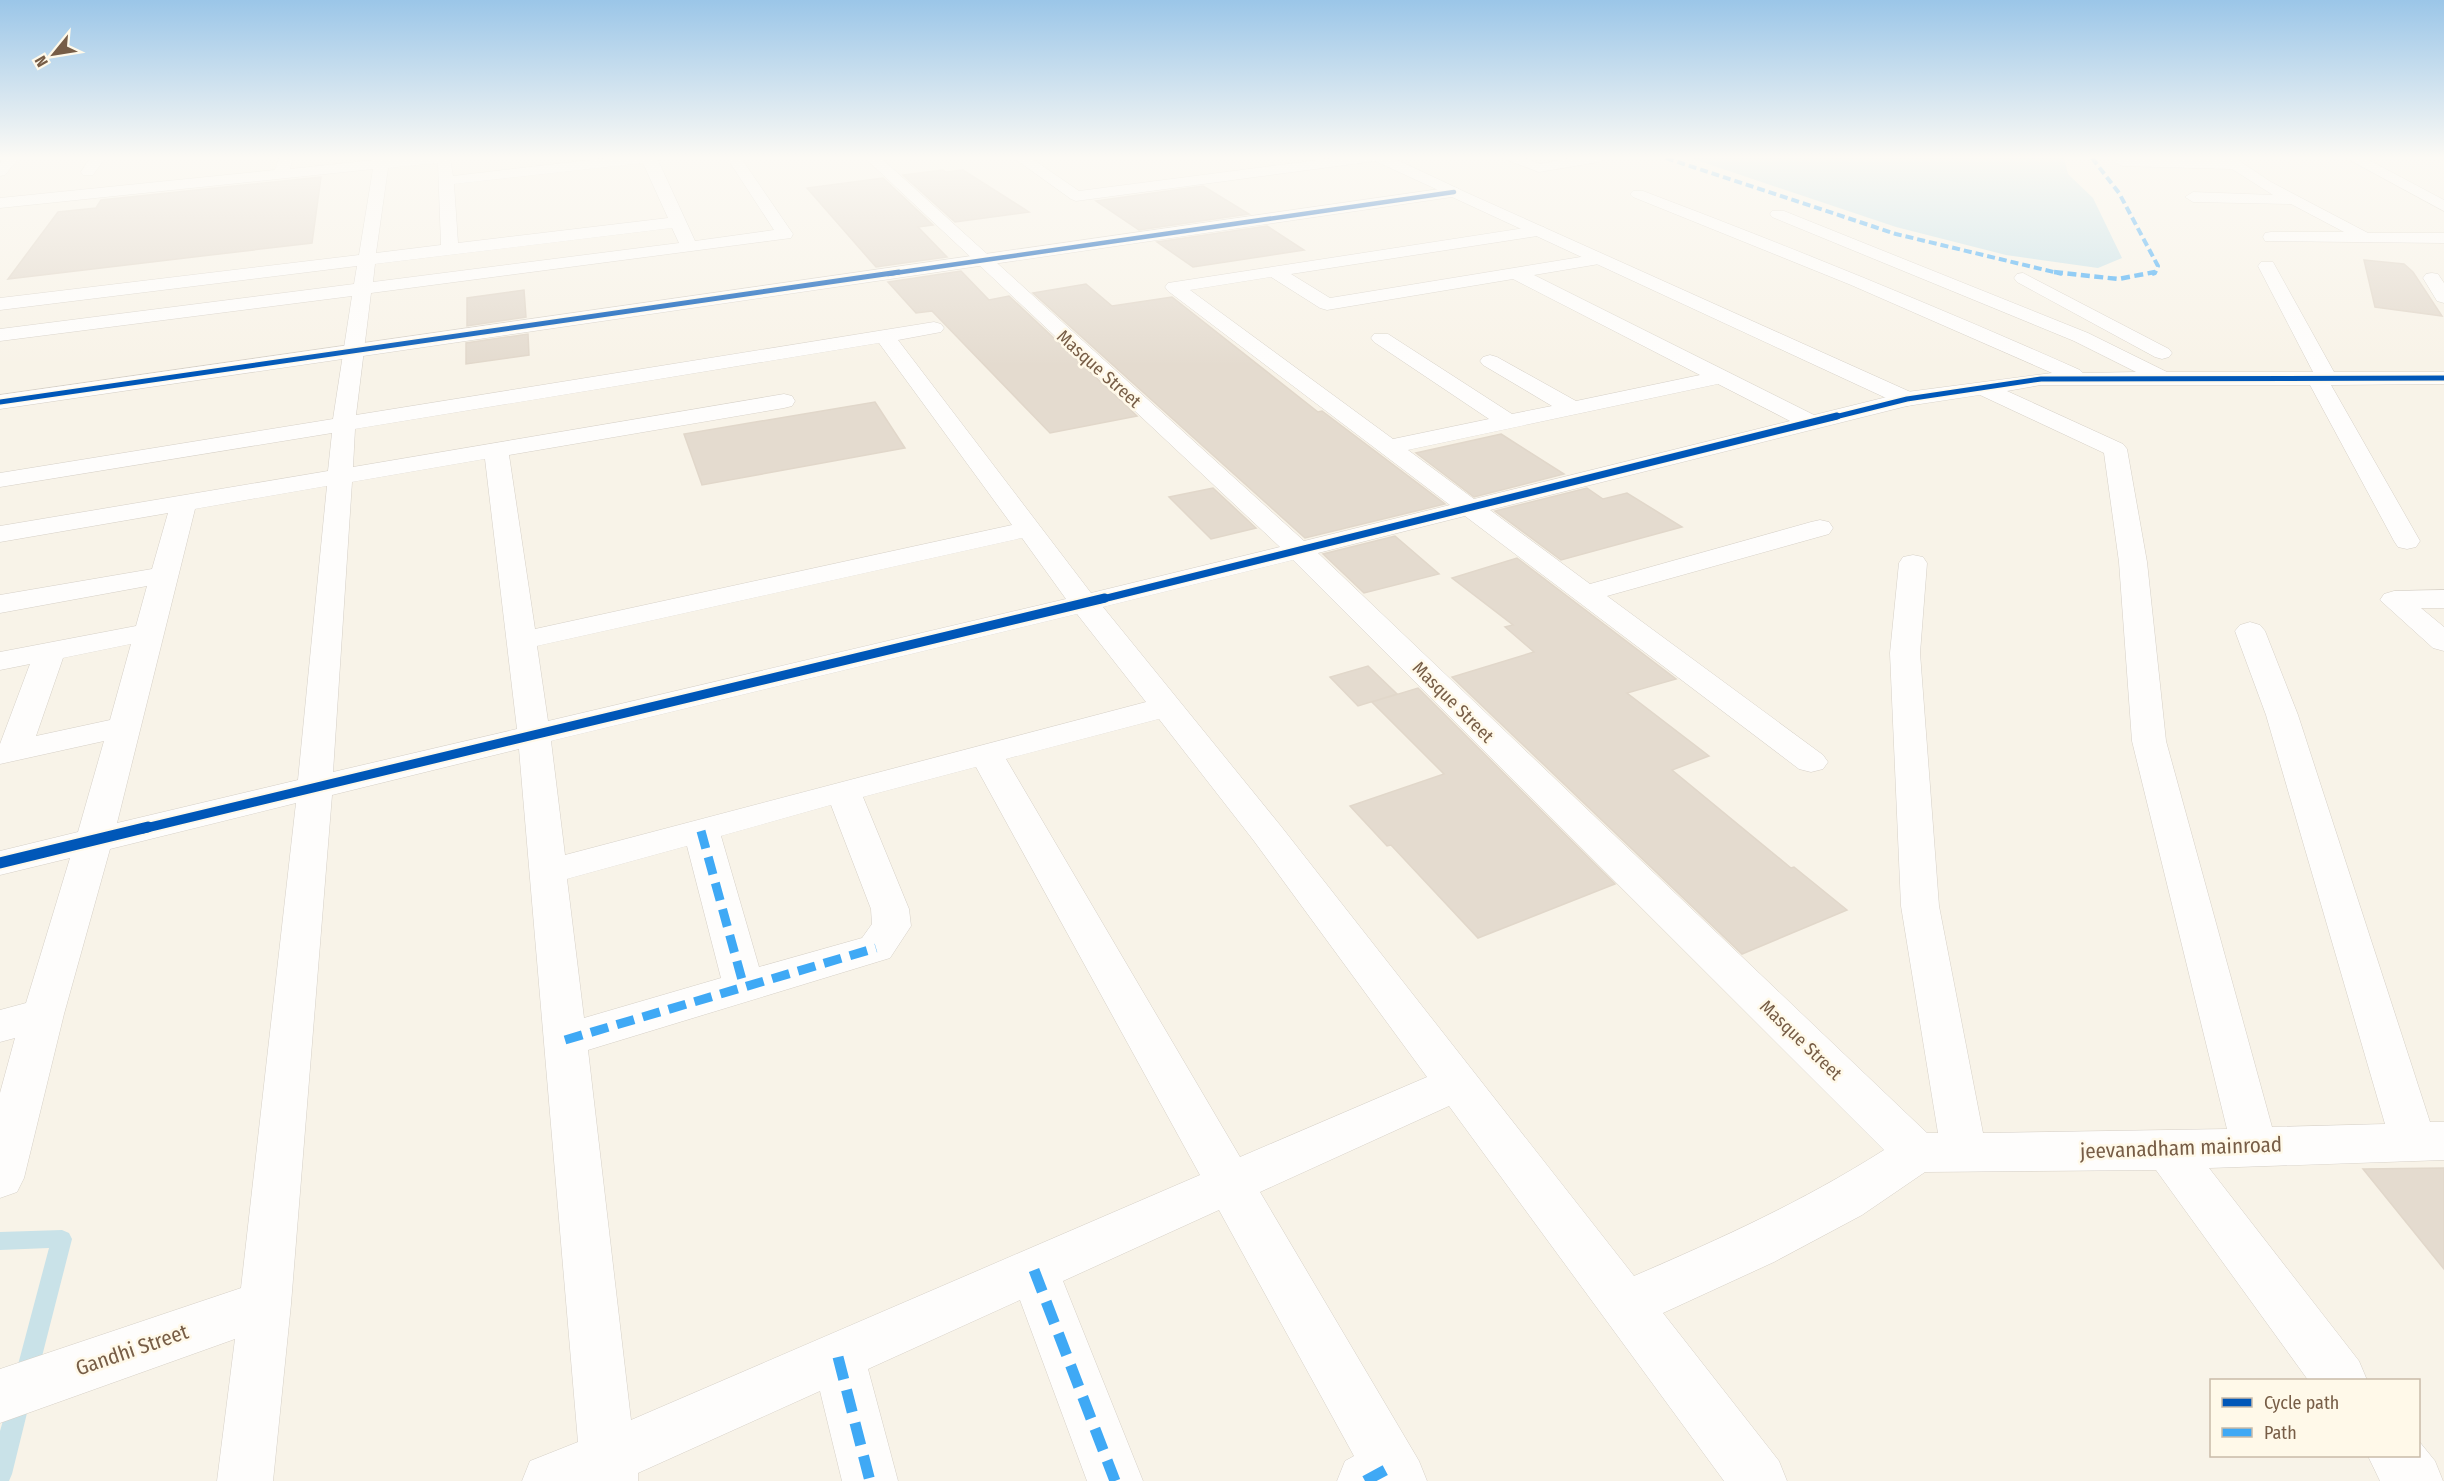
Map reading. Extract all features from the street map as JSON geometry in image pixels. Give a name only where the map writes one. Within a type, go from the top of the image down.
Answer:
[{"type":"street","points":[[245,1481],[265,1304],[315,788],[342,474],[344,425],[352,352],[372,227]]},
{"type":"street","points":[[448,227],[450,249]]},
{"type":"street","points":[[12,285],[0,304],[634,227]]},
{"type":"street","points":[[679,227],[689,247]]},
{"type":"street","points":[[0,335],[785,234],[780,227]]},
{"type":"street","name":"Masque Street","points":[[945,227],[1299,550],[1917,1153]]},
{"type":"street","points":[[0,402],[1209,227]]},
{"type":"street","points":[[1530,227],[1907,399]]},
{"type":"street","points":[[1727,227],[1946,318],[2083,379]]},
{"type":"street","points":[[1810,227],[2081,337],[2165,378]]},
{"type":"street","points":[[2346,227],[2365,237]]},
{"type":"street","points":[[1538,231],[1174,287],[1811,762]]},
{"type":"street","points":[[2271,237],[2444,238]]},
{"type":"street","points":[[1275,272],[1328,304],[1599,259]]},
{"type":"street","points":[[2267,266],[2322,378],[2407,540]]},
{"type":"street","points":[[1516,273],[1811,423]]},
{"type":"street","points":[[2023,278],[2205,378]]},
{"type":"street","points":[[2432,278],[2444,297]]},
{"type":"street","points":[[0,480],[750,360],[934,328]]},
{"type":"street","points":[[885,336],[1084,603],[1267,833],[1759,1481]]},
{"type":"street","points":[[1381,338],[1509,422]]},
{"type":"street","points":[[0,534],[342,474],[777,402],[750,360]]},
{"type":"street","points":[[1490,361],[1572,408]]},
{"type":"street","points":[[1389,447],[1721,377]]},
{"type":"street","points":[[0,863],[1084,603],[1907,399],[2041,379],[2444,378]]},
{"type":"street","points":[[1984,387],[2115,449],[2133,562],[2149,741],[2254,1146]]},
{"type":"street","points":[[495,449],[534,735],[609,1470]]},
{"type":"street","points":[[0,1178],[94,841],[184,501]]},
{"type":"street","points":[[1585,594],[1820,528]]},
{"type":"street","points":[[521,641],[1028,529]]},
{"type":"street","points":[[1913,563],[1905,653],[1920,906],[1964,1152]]},
{"type":"street","points":[[0,604],[164,575]]},
{"type":"street","points":[[2444,599],[2394,600],[2444,642]]},
{"type":"street","points":[[2250,631],[2428,1141]]},
{"type":"street","points":[[0,661],[149,632]]},
{"type":"street","points":[[7,752],[50,651]]},
{"type":"street","points":[[548,872],[843,791],[1166,707]]},
{"type":"street","points":[[7,752],[124,727]]},
{"type":"street","points":[[986,754],[1229,1183],[1385,1476]]},
{"type":"street","points":[[565,1040],[876,948],[892,926],[890,909],[843,791]]},
{"type":"street","points":[[701,831],[744,987]]},
{"type":"street","points":[[0,1026],[44,1014]]},
{"type":"street","points":[[550,1481],[609,1470],[838,1357],[1456,1083]]},
{"type":"street","name":"jeevanadham mainroad","points":[[1917,1153],[2168,1150],[2428,1141]]},
{"type":"street","points":[[2168,1150],[2339,1379]]},
{"type":"street","points":[[1625,1305],[1757,1245],[1845,1200],[1917,1153]]},
{"type":"street","points":[[1034,1270],[1115,1481]]},
{"type":"street","name":"Gandhi Street","points":[[0,1396],[265,1304]]},
{"type":"street","points":[[838,1357],[870,1481]]},
{"type":"street","points":[[2397,1457],[2415,1481]]},
{"type":"water","points":[[1896,227],[2107,227],[2122,258],[2098,268],[2006,255]]},
{"type":"building","points":[[47,227],[314,227],[312,243],[8,279]]},
{"type":"building","points":[[841,227],[918,227],[947,257],[876,267]]},
{"type":"building","points":[[1135,227],[1159,227],[1139,230]]},
{"type":"building","points":[[1269,227],[1304,250],[1193,267],[1157,242]]},
{"type":"building","points":[[2364,260],[2404,264],[2413,272],[2442,316],[2375,307]]},
{"type":"building","points":[[961,271],[989,300],[1009,296],[1137,416],[1050,433],[932,311],[916,313],[888,282]]},
{"type":"building","points":[[1086,284],[1112,306],[1172,297],[1318,412],[1322,411],[1445,504],[1305,538],[1033,293]]},
{"type":"building","points":[[524,290],[526,317],[467,326],[467,298]]},
{"type":"building","points":[[528,334],[529,355],[466,364],[466,343]]},
{"type":"building","points":[[875,402],[905,448],[702,485],[684,434]]},
{"type":"building","points":[[1501,434],[1564,474],[1474,497],[1416,453]]},
{"type":"building","points":[[1213,488],[1256,528],[1211,539],[1169,497]]},
{"type":"building","points":[[1587,488],[1603,499],[1627,493],[1682,527],[1561,560],[1495,511]]},
{"type":"building","points":[[1395,536],[1439,574],[1364,593],[1323,554]]},
{"type":"building","points":[[1517,558],[1676,679],[1627,693],[1709,756],[1672,770],[1791,868],[1794,867],[1847,910],[1742,954],[1452,677],[1534,652],[1505,627],[1513,625],[1452,578]]},
{"type":"building","points":[[1368,666],[1397,694],[1358,706],[1330,677]]},
{"type":"building","points":[[1418,688],[1615,884],[1478,938],[1391,845],[1387,846],[1350,806],[1444,774],[1372,702]]},
{"type":"building","points":[[2444,1168],[2444,1269],[2363,1169]]},
{"type":"waterway","points":[[0,1241],[62,1239],[26,1376]]},
{"type":"waterway","points":[[0,1474],[19,1401]]},
{"type":"marked path","points":[[1874,227],[1909,238],[2039,269],[2098,279],[2118,279],[2155,273],[2158,266],[2137,227]]},
{"type":"marked path","points":[[701,831],[744,987]]},
{"type":"marked path","points":[[565,1040],[876,948]]},
{"type":"marked path","points":[[1034,1270],[1115,1481]]},
{"type":"marked path","points":[[838,1357],[870,1481]]},
{"type":"marked path","points":[[1365,1481],[1391,1467]]},
{"type":"cycle path","points":[[0,402],[1211,227]]},
{"type":"cycle path","points":[[0,863],[1102,599],[1907,399],[2041,379],[2444,378]]}]
